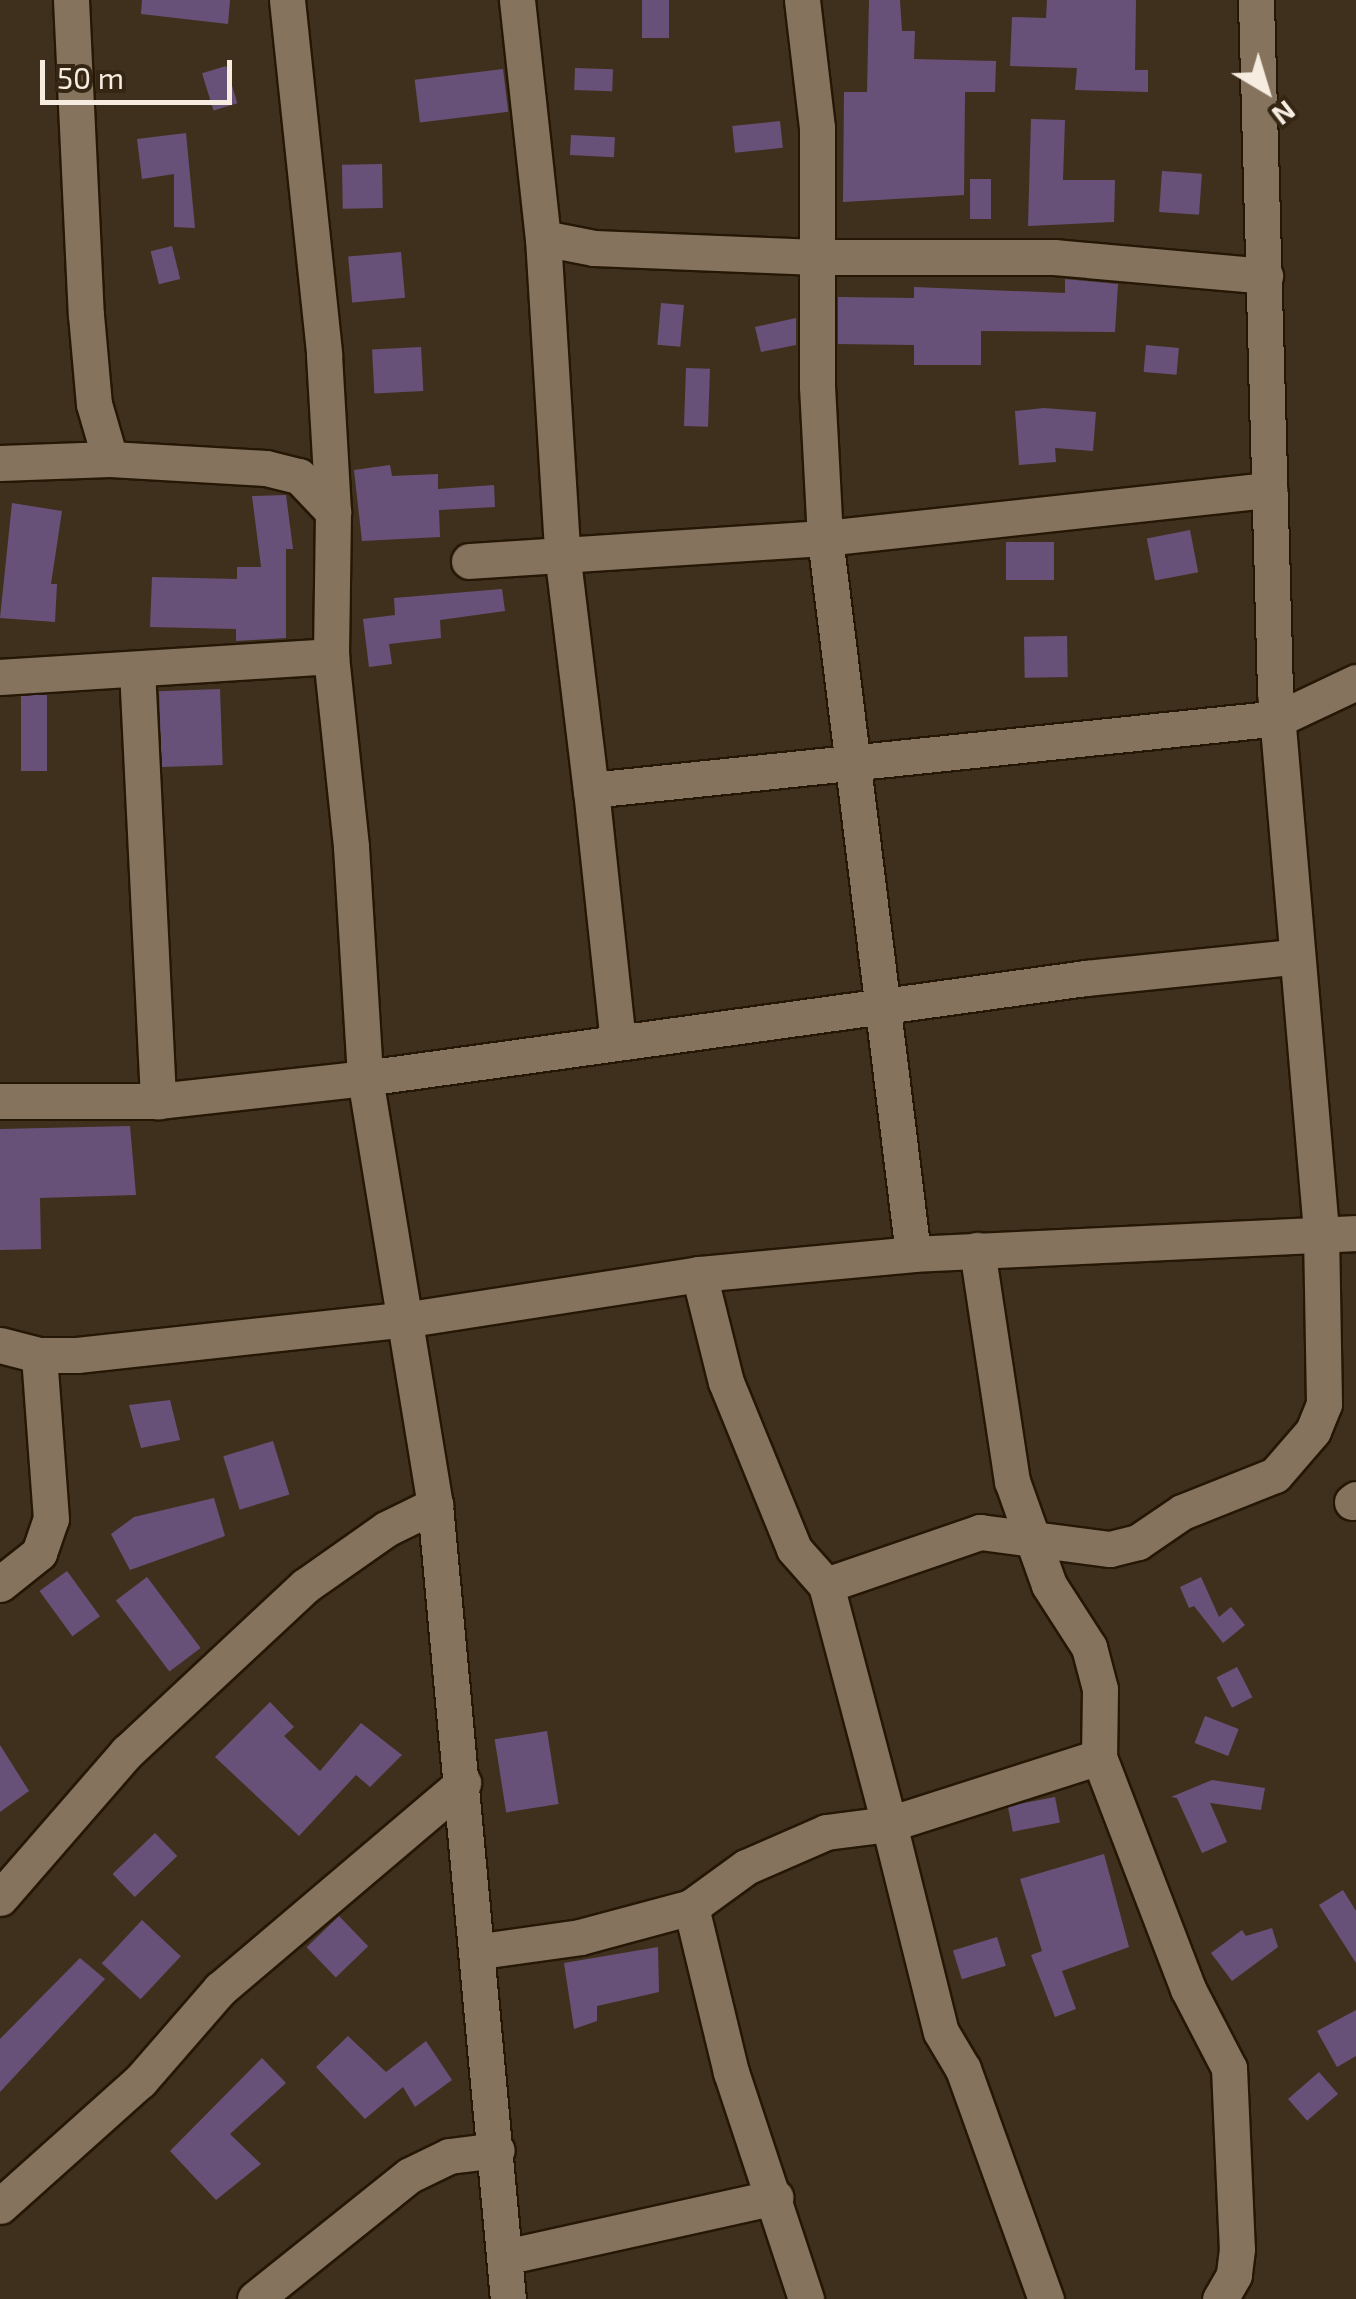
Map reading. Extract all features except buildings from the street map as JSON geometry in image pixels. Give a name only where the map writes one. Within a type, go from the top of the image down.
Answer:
[{"type":"street","points":[[71,0],[86,314],[94,404],[110,459]]},
{"type":"street","points":[[287,0],[333,512],[331,656],[352,846],[365,1078],[436,1505],[480,1951],[508,2299]]},
{"type":"street","points":[[517,0],[543,238],[562,552],[618,1042]]},
{"type":"street","points":[[802,0],[817,128],[826,538],[850,763],[886,1010],[912,1254]]},
{"type":"street","points":[[826,1585],[980,1532],[1031,1535],[1110,1549],[1138,1542],[1182,1512],[1274,1475],[1294,1456],[1324,1404],[1315,1119],[1293,958],[1280,718],[1269,490],[1256,0]]},
{"type":"street","points":[[543,238],[594,248],[817,257],[1054,257],[1265,276]]},
{"type":"street","points":[[0,463],[110,459],[289,472],[333,512]]},
{"type":"street","points":[[470,561],[562,552],[826,538],[1269,490]]},
{"type":"street","points":[[0,676],[331,656]]},
{"type":"street","points":[[136,669],[158,1101]]},
{"type":"street","points":[[591,790],[1280,718],[1356,682]]},
{"type":"street","points":[[0,1101],[158,1101],[886,1010],[1086,978],[1293,958]]},
{"type":"street","points":[[0,1344],[38,1355],[408,1319],[699,1274],[912,1254],[1321,1231],[1356,1233]]},
{"type":"street","points":[[976,1250],[994,1397],[1031,1535],[1048,1585],[1097,1668],[1098,1757],[1188,1989],[1229,2068],[1238,2249],[1234,2275],[1220,2299]]},
{"type":"street","points":[[699,1274],[702,1304],[734,1401],[794,1548],[826,1585],[941,2032],[963,2070],[1046,2299]]},
{"type":"street","points":[[0,1584],[39,1553],[52,1518],[38,1355]]},
{"type":"street","points":[[0,1898],[127,1752],[184,1706],[305,1586],[386,1529],[436,1505]]},
{"type":"street","points":[[480,1951],[580,1938],[691,1907],[746,1866],[826,1832],[888,1824],[1098,1757]]},
{"type":"street","points":[[0,2206],[140,2081],[220,1989],[463,1783]]},
{"type":"street","points":[[691,1907],[731,2072],[806,2299]]},
{"type":"street","points":[[256,2299],[410,2176],[449,2156],[498,2150]]},
{"type":"street","points":[[505,2257],[775,2197]]}]
